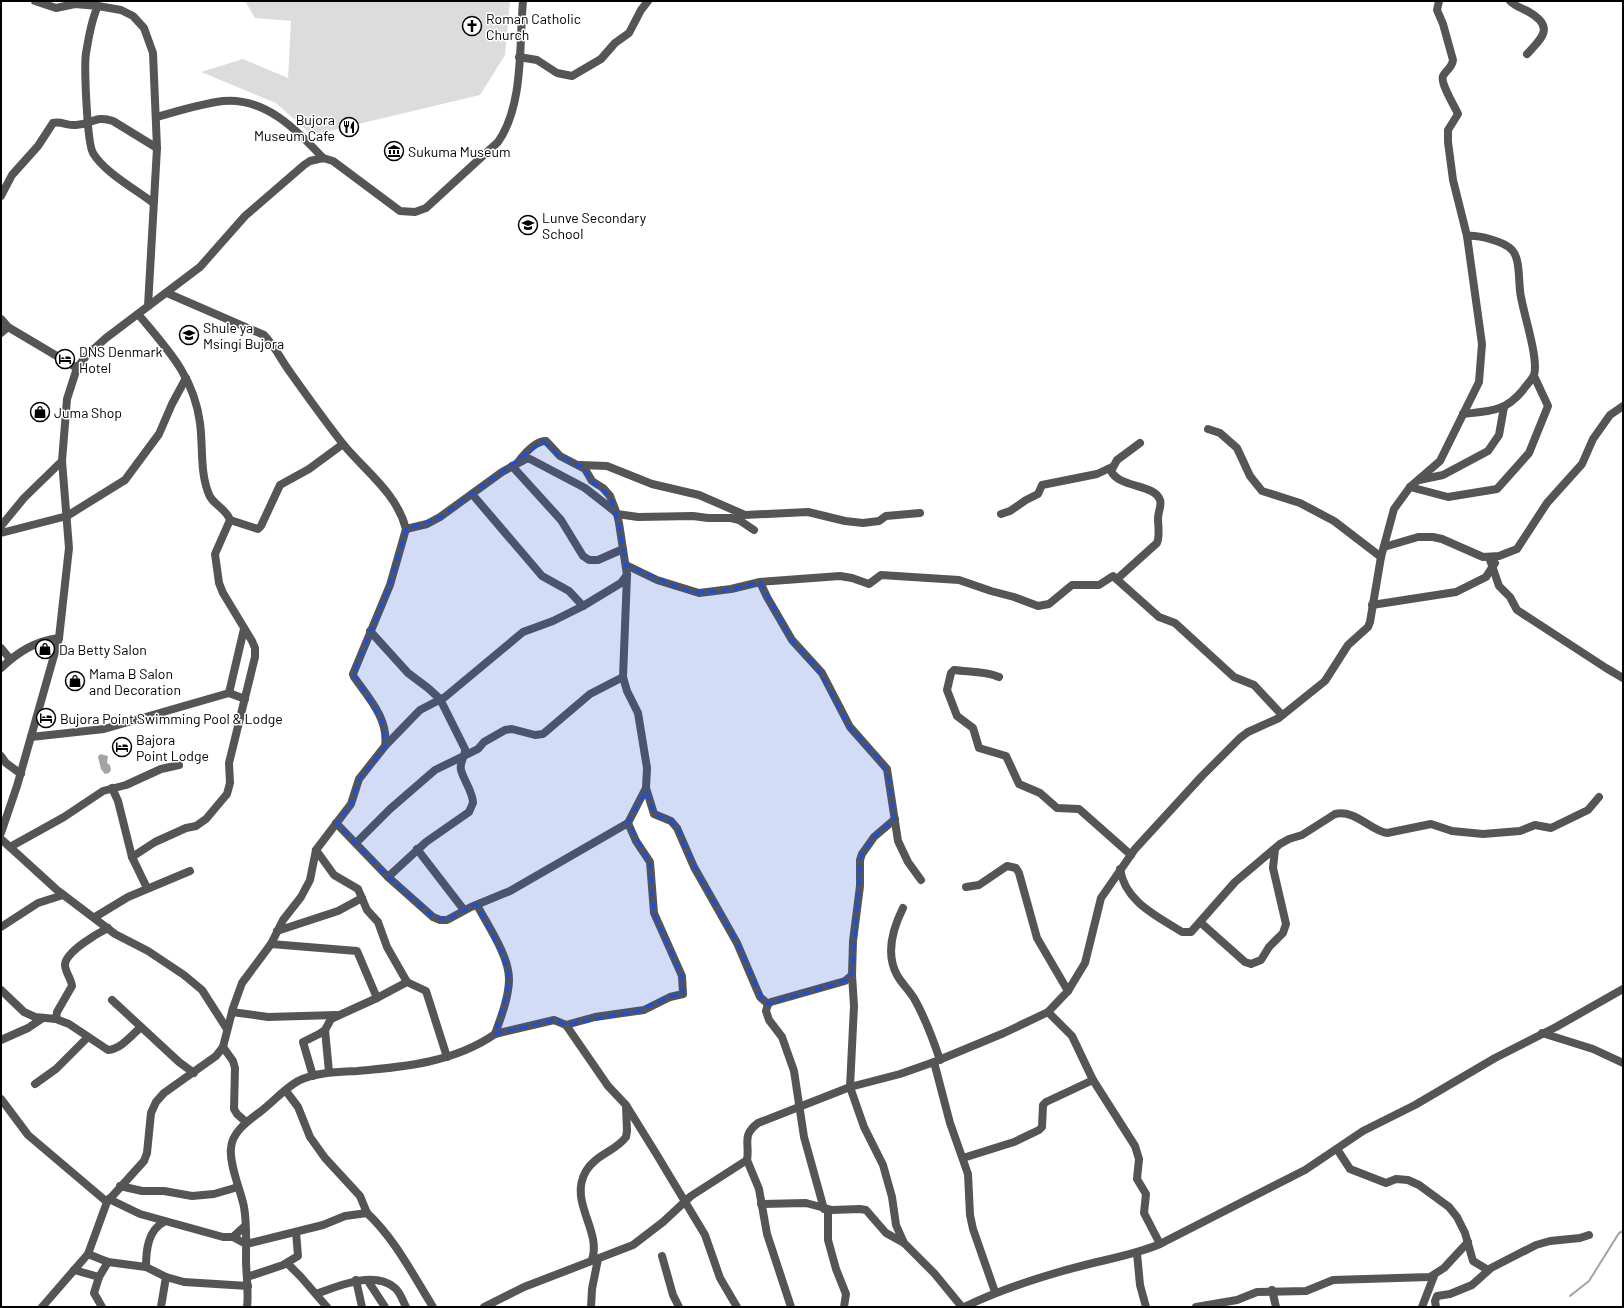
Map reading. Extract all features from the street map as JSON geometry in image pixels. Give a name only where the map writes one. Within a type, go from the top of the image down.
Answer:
[{"type":"street","points":[[35,1],[56,8],[75,4],[95,3],[121,10],[133,16],[144,28],[154,54],[157,148],[152,202],[148,306]]},
{"type":"street","points":[[157,117],[213,103],[230,101],[248,104],[284,120],[323,158],[340,165],[400,211],[421,210],[457,180],[498,142],[510,121],[516,95],[523,1]]},
{"type":"street","points":[[519,57],[537,60],[557,73],[572,76],[601,59],[615,43],[629,33],[641,10],[648,1]]},
{"type":"street","points":[[791,1307],[769,1241],[756,1182],[747,1160],[747,1140],[750,1130],[758,1123],[850,1087],[900,1074],[937,1061],[1004,1033],[1048,1012],[1068,991],[1086,963],[1101,898],[1131,855],[1202,776],[1240,738],[1282,715],[1329,676],[1348,645],[1369,626],[1381,557],[1394,509],[1410,487],[1440,461],[1479,382],[1482,344],[1467,236],[1452,180],[1449,154],[1448,130],[1458,114],[1442,82],[1443,76],[1452,65],[1453,60],[1443,24],[1437,10],[1439,1]]},
{"type":"street","points":[[1510,1],[1519,8],[1535,16],[1543,25],[1544,33],[1541,39],[1527,54]]},
{"type":"street","points":[[95,3],[86,54],[88,123],[92,150],[96,157],[106,167],[152,202]]},
{"type":"street","points":[[1,196],[12,175],[38,146],[53,123],[74,125],[88,123],[101,118],[113,121],[157,148]]},
{"type":"street","points":[[1,833],[21,774],[58,638],[69,548],[68,516],[62,461],[67,399],[78,368],[86,356],[106,338],[200,267],[245,216],[310,161],[323,158]]},
{"type":"street","points":[[1410,487],[1448,497],[1494,490],[1502,485],[1529,453],[1548,406],[1534,376],[1534,356],[1520,295],[1516,255],[1509,247],[1499,243],[1476,235],[1467,236]]},
{"type":"street","points":[[167,293],[264,335],[272,342],[289,371],[343,444],[390,495],[406,529],[390,585],[353,674],[354,678],[374,704],[382,721],[386,739],[385,746]]},
{"type":"street","points":[[138,314],[169,351],[193,391],[198,406],[207,492],[226,512],[230,520],[258,529],[261,526],[280,485],[309,469],[343,444]]},
{"type":"street","points":[[1,319],[8,327],[78,368]]},
{"type":"street","points":[[1,333],[8,327]]},
{"type":"street","points":[[1464,414],[1504,407],[1515,398],[1534,376]]},
{"type":"street","points":[[1,533],[68,516],[130,475],[159,434],[172,404],[186,378]]},
{"type":"street","points":[[1384,547],[1418,537],[1433,537],[1442,539],[1478,555],[1489,557],[1499,556],[1517,549],[1522,544],[1547,503],[1582,464],[1593,439],[1610,415],[1623,406]]},
{"type":"street","points":[[1417,480],[1443,475],[1488,450],[1499,435],[1504,407]]},
{"type":"street","points":[[1208,428],[1220,433],[1236,448],[1250,476],[1262,491],[1300,503],[1334,521],[1381,557]]},
{"type":"street","points":[[515,464],[527,451],[543,441],[549,443],[560,456],[580,465],[607,466],[652,484],[699,495],[745,514],[808,512],[845,521],[864,523],[879,521],[886,516],[920,513]]},
{"type":"street","points":[[1001,514],[1010,511],[1038,494],[1042,486],[1097,474],[1112,467],[1117,460],[1140,443]]},
{"type":"street","points":[[406,529],[432,522],[515,464],[526,459],[530,459],[578,484],[617,514],[638,517],[693,516],[708,518],[731,518],[739,520],[754,530]]},
{"type":"street","points":[[1,526],[24,498],[62,461]]},
{"type":"street","points":[[515,464],[561,520],[583,556],[589,560],[598,560],[623,549]]},
{"type":"street","points":[[580,465],[592,481],[603,488],[610,496],[617,514],[627,575],[623,677],[627,691],[638,713],[647,768],[646,788],[654,814],[671,821],[677,828],[691,861],[737,943],[760,996],[768,1004]]},
{"type":"street","points":[[1112,467],[1111,471],[1116,479],[1140,486],[1156,495],[1161,502],[1158,517],[1158,540],[1118,579]]},
{"type":"street","points":[[472,494],[542,576],[569,591],[582,606]]},
{"type":"street","points":[[132,857],[155,842],[186,828],[196,826],[206,819],[227,794],[230,783],[229,763],[246,699],[255,657],[255,648],[220,588],[216,559],[217,548],[230,520]]},
{"type":"street","points":[[1372,604],[1456,592],[1483,579],[1494,566],[1499,556]]},
{"type":"street","points":[[1489,557],[1494,566],[1499,586],[1510,597],[1517,610],[1623,678]]},
{"type":"street","points":[[626,565],[650,577],[691,592],[718,592],[760,582],[840,576],[852,578],[869,584],[881,575],[959,580],[991,591],[1012,596],[1038,606],[1049,604],[1072,586],[1099,585],[1111,576],[1118,579],[1133,595],[1146,604],[1159,617],[1175,623],[1234,677],[1257,687],[1282,715]]},
{"type":"street","points":[[42,1307],[88,1254],[108,1200],[144,1161],[147,1153],[151,1113],[156,1102],[164,1093],[216,1056],[223,1047],[227,1028],[242,983],[271,944],[282,920],[301,897],[310,880],[316,850],[351,804],[359,779],[385,746],[420,710],[440,699],[523,632],[553,621],[582,606],[621,583],[627,575]]},
{"type":"street","points":[[760,582],[792,640],[822,674],[850,727],[887,769],[898,841],[908,862],[921,880]]},
{"type":"street","points":[[229,693],[244,629]]},
{"type":"street","points":[[370,631],[408,673],[440,699],[464,745],[464,755],[461,761],[461,768],[473,800],[471,809],[417,850],[388,878]]},
{"type":"street","points":[[1,668],[22,650],[43,640],[58,638]]},
{"type":"street","points":[[1,648],[10,659]]},
{"type":"street","points":[[999,677],[989,673],[967,673],[954,670],[950,673],[947,693],[957,716],[973,728],[978,746],[982,749],[1006,756],[1019,784],[1040,793],[1057,808],[1079,809],[1131,855]]},
{"type":"street","points":[[356,843],[429,773],[479,748],[483,742],[508,729],[535,735],[543,734],[590,694],[623,677]]},
{"type":"street","points":[[31,737],[104,729],[229,693],[246,699]]},
{"type":"street","points":[[1,756],[6,764],[21,774]]},
{"type":"street","points":[[10,847],[64,817],[95,795],[112,788],[126,785],[161,768],[179,765]]},
{"type":"street","points":[[112,788],[118,801],[132,857],[147,888]]},
{"type":"street","points":[[336,823],[388,878],[426,912],[440,920],[447,920],[464,910],[510,891],[628,822],[646,788]]},
{"type":"street","points":[[1120,869],[1122,881],[1135,900],[1182,932],[1191,932],[1234,882],[1284,842],[1304,834],[1338,813],[1361,819],[1383,832],[1394,832],[1431,824],[1452,831],[1490,834],[1520,831],[1535,825],[1548,828],[1553,827],[1576,814],[1588,810],[1599,797]]},
{"type":"street","points":[[895,819],[874,837],[861,857],[852,975],[854,1006],[850,1087],[864,1127],[883,1165],[892,1197],[896,1225],[904,1243]]},
{"type":"street","points":[[566,1025],[589,1018],[644,1010],[670,997],[684,994],[682,976],[654,913],[650,862],[636,841],[628,822]]},
{"type":"street","points":[[1,839],[63,895],[95,917],[125,941],[148,951],[169,964],[202,990],[227,1028]]},
{"type":"street","points":[[316,850],[334,875],[355,887],[367,910],[378,922],[387,947],[407,982],[426,991],[448,1056]]},
{"type":"street","points":[[417,850],[464,910]]},
{"type":"street","points":[[1200,922],[1245,962],[1251,964],[1261,960],[1269,947],[1283,933],[1286,924],[1273,868],[1275,850]]},
{"type":"street","points":[[966,887],[979,885],[1007,866],[1016,868],[1019,873],[1037,938],[1068,991]]},
{"type":"street","points":[[95,917],[128,897],[190,871]]},
{"type":"street","points":[[1,927],[38,903],[63,895]]},
{"type":"street","points":[[277,931],[338,912],[362,898]]},
{"type":"street","points":[[477,905],[502,954],[508,973],[507,991],[495,1034]]},
{"type":"street","points":[[903,908],[892,932],[894,967],[897,975],[914,1000],[928,1026],[950,1123],[970,1182],[970,1215],[973,1229],[995,1292]]},
{"type":"street","points":[[56,1019],[57,1012],[72,986],[65,964],[66,959],[86,942],[108,928]]},
{"type":"street","points":[[271,944],[356,951],[377,998]]},
{"type":"street","points":[[768,1004],[845,981],[852,975]]},
{"type":"street","points":[[313,1076],[303,1042],[325,1030],[331,1019],[377,998],[407,982]]},
{"type":"street","points":[[761,1204],[806,1203],[826,1209],[866,1210],[886,1233],[904,1243],[934,1273],[963,1307],[995,1292],[1090,1264],[1137,1253],[1160,1244],[1305,1170],[1363,1131],[1415,1105],[1623,989]]},
{"type":"street","points":[[1,990],[24,1012],[35,1017],[56,1019],[69,1024],[108,1050],[114,1049],[140,1027]]},
{"type":"street","points":[[112,1000],[140,1027],[194,1073]]},
{"type":"street","points":[[768,1004],[766,1008],[767,1015],[782,1037],[794,1071],[804,1137],[826,1209],[828,1240],[836,1269],[846,1294],[844,1307]]},
{"type":"street","points":[[232,1012],[268,1017],[339,1015]]},
{"type":"street","points":[[1048,1012],[1072,1036],[1093,1080],[1135,1146],[1138,1154],[1137,1179],[1146,1194],[1144,1213],[1160,1244]]},
{"type":"street","points":[[1,1040],[28,1028],[43,1018]]},
{"type":"street","points":[[247,1307],[248,1286],[244,1208],[238,1187],[231,1148],[234,1138],[246,1122],[298,1081],[313,1076],[329,1072],[422,1064],[448,1056],[486,1041],[495,1034],[554,1020],[566,1025],[608,1086],[626,1105],[704,1235],[720,1278],[737,1307]]},
{"type":"street","points":[[325,1030],[329,1072]]},
{"type":"street","points":[[1542,1033],[1593,1049],[1623,1063]]},
{"type":"street","points":[[35,1084],[56,1069],[88,1036]]},
{"type":"street","points":[[223,1047],[233,1061],[235,1068],[234,1109],[246,1122]]},
{"type":"street","points":[[963,1158],[1014,1142],[1039,1130],[1042,1127],[1044,1105],[1046,1102],[1052,1097],[1093,1080]]},
{"type":"street","points":[[286,1091],[298,1107],[310,1137],[325,1158],[360,1196],[367,1213],[375,1220],[404,1259],[433,1307]]},
{"type":"street","points":[[1,1099],[28,1135],[108,1200],[140,1214],[164,1222],[223,1237],[233,1237],[246,1244],[296,1232],[345,1216],[367,1213]]},
{"type":"street","points":[[591,1307],[595,1246],[581,1202],[581,1181],[592,1162],[626,1137],[626,1105]]},
{"type":"street","points":[[1337,1149],[1350,1169],[1386,1183],[1396,1179],[1408,1180],[1435,1196],[1454,1211],[1468,1242],[1473,1261],[1488,1270]]},
{"type":"street","points":[[484,1307],[524,1287],[633,1245],[663,1222],[684,1201],[747,1160]]},
{"type":"street","points":[[120,1186],[142,1191],[164,1191],[192,1196],[214,1194],[238,1187]]},
{"type":"street","points":[[146,1267],[146,1249],[154,1229],[164,1222]]},
{"type":"street","points":[[233,1237],[245,1226]]},
{"type":"street","points":[[247,1276],[287,1263],[298,1256],[296,1232]]},
{"type":"street","points":[[1436,1307],[1435,1302],[1437,1296],[1450,1294],[1472,1285],[1488,1270],[1543,1243],[1580,1238],[1589,1235]]},
{"type":"street","points":[[1196,1307],[1237,1300],[1258,1292],[1272,1290],[1306,1291],[1333,1280],[1426,1278],[1434,1276],[1444,1268],[1468,1242]]},
{"type":"street","points":[[1137,1253],[1140,1286],[1146,1307]]},
{"type":"street","points":[[88,1254],[108,1262],[146,1267],[166,1277],[184,1282],[248,1286]]},
{"type":"street","points":[[662,1256],[673,1295],[679,1307]]},
{"type":"street","points":[[102,1307],[94,1293],[99,1277],[108,1262]]},
{"type":"street","points":[[287,1263],[327,1307]]},
{"type":"street","points":[[74,1270],[99,1277]]},
{"type":"street","points":[[1422,1307],[1434,1276]]},
{"type":"street","points":[[161,1307],[166,1277]]},
{"type":"street","points":[[316,1294],[356,1280],[390,1284],[397,1289],[406,1307]]},
{"type":"street","points":[[356,1280],[362,1307]]},
{"type":"street","points":[[368,1281],[385,1307]]},
{"type":"street","points":[[1272,1290],[1276,1307]]},
{"type":"highlighted area","points":[[543,441],[560,456],[583,467],[592,481],[610,496],[619,523],[626,565],[691,592],[723,591],[760,582],[792,640],[817,667],[850,727],[881,761],[888,775],[895,819],[874,837],[861,857],[852,975],[845,981],[768,1004],[762,999],[737,943],[694,867],[677,828],[671,821],[654,814],[646,791],[628,823],[650,862],[654,913],[682,976],[683,994],[670,997],[638,1011],[566,1025],[554,1020],[495,1034],[507,991],[508,973],[502,954],[476,904],[447,920],[433,917],[388,877],[336,823],[351,804],[359,779],[385,746],[382,721],[353,674],[387,592],[406,529],[440,517]]},
{"type":"shaded area","points":[[245,1],[510,1],[505,55],[480,95],[312,135],[276,103],[201,72],[243,59],[288,78],[291,21],[255,18]]},
{"type":"shaded area","points":[[100,754],[108,756],[107,763],[110,765],[111,770],[109,773],[105,774],[101,769],[98,757]]},
{"type":"waterway","points":[[1570,1296],[1589,1281],[1619,1233],[1623,1231]]},
{"type":"place","name":"Roman Catholic Church","points":[[472,26]]},
{"type":"place","name":"Bujora Museum Cafe","points":[[349,127]]},
{"type":"place","name":"Sukuma Museum","points":[[394,151]]},
{"type":"place","name":"Lunve Secondary School","points":[[528,225]]},
{"type":"place","name":"Shule ya Msingi Bujora","points":[[189,335]]},
{"type":"place","name":"DNS Denmark Hotel","points":[[65,359]]},
{"type":"place","name":"Juma Shop","points":[[40,412]]},
{"type":"place","name":"Da Betty Salon","points":[[45,649]]},
{"type":"place","name":"Mama B Salon and Decoration","points":[[75,681]]},
{"type":"place","name":"Bujora Point Swimming Pool & Lodge","points":[[46,718]]},
{"type":"place","name":"Bajora Point Lodge","points":[[122,747]]}]
